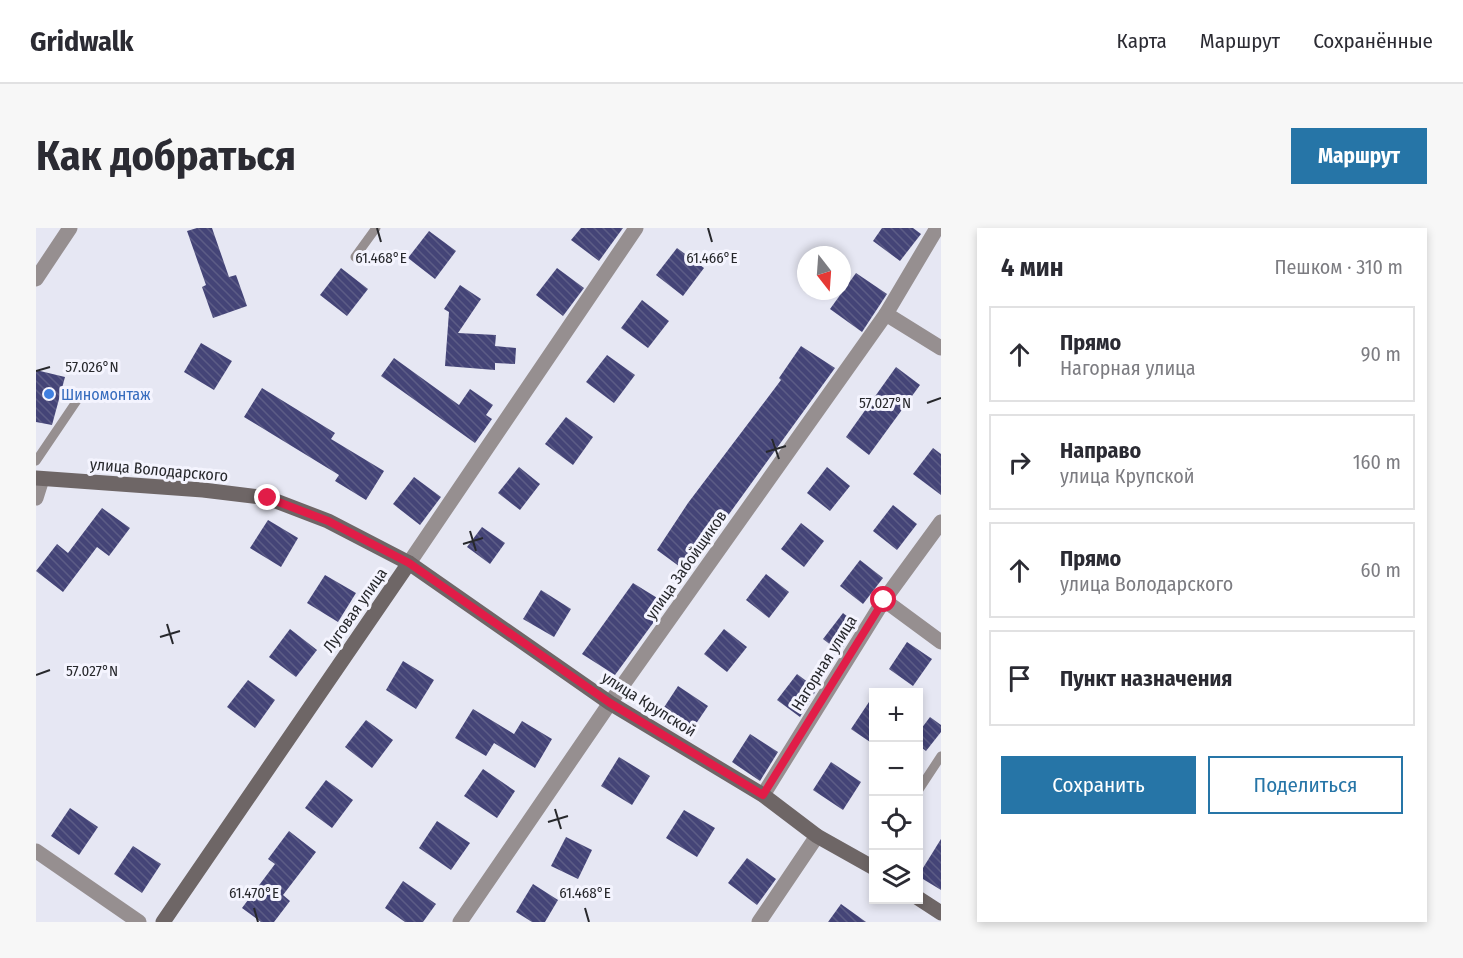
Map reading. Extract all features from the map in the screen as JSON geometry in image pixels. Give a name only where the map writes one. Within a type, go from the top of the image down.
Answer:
[{"type":"main road","name":"улица Володарского","points":[[39,478],[203,490],[268,498],[328,521],[409,563]]},
{"type":"main road","name":"улица Крупской","points":[[409,563],[610,703],[763,795],[817,836],[869,863]]},
{"type":"main road","name":"Луговая улица","points":[[163,922],[409,563]]},
{"type":"main road","points":[[923,901],[941,913]]},
{"type":"street","points":[[39,269],[70,228]]},
{"type":"street","name":"Луговая улица","points":[[409,563],[636,228]]},
{"type":"street","name":"улица Забойщиков","points":[[460,922],[610,703],[886,314],[938,228]]},
{"type":"street","points":[[886,314],[941,348]]},
{"type":"street","points":[[36,498],[39,478]]},
{"type":"street","name":"Нагорная улица","points":[[763,795],[884,600],[941,522]]},
{"type":"street","points":[[884,600],[941,642]]},
{"type":"street","points":[[759,922],[817,836]]},
{"type":"street","points":[[36,851],[139,922]]},
{"type":"lane","points":[[355,257],[376,228]]},
{"type":"lane","points":[[36,461],[80,396]]},
{"type":"lane","points":[[923,783],[941,756]]},
{"type":"building","points":[[212,228],[229,277],[236,275],[247,306],[213,318],[202,287],[206,285],[187,231]]},
{"type":"building","points":[[581,228],[623,228],[599,261],[571,240]]},
{"type":"building","points":[[882,228],[913,228],[921,234],[900,261],[873,241]]},
{"type":"building","points":[[429,231],[456,251],[435,279],[408,258]]},
{"type":"building","points":[[677,248],[704,268],[683,296],[656,275]]},
{"type":"building","points":[[341,268],[368,289],[347,316],[320,295]]},
{"type":"building","points":[[557,268],[584,288],[563,316],[536,295]]},
{"type":"building","points":[[856,273],[887,294],[862,332],[830,309],[836,300],[851,300],[851,280]]},
{"type":"building","points":[[460,285],[481,299],[458,333],[496,335],[495,346],[516,348],[515,364],[495,363],[495,370],[445,366],[449,312],[444,309]]},
{"type":"building","points":[[642,300],[669,321],[648,348],[621,328]]},
{"type":"building","points":[[201,343],[232,361],[214,390],[184,372]]},
{"type":"building","points":[[801,346],[835,368],[687,572],[657,550],[688,503],[781,380],[779,378]]},
{"type":"building","points":[[607,355],[635,375],[614,403],[586,382]]},
{"type":"building","points":[[394,358],[459,405],[470,389],[493,405],[486,415],[492,419],[475,443],[381,376]]},
{"type":"building","points":[[896,367],[920,385],[869,455],[846,437]]},
{"type":"building","points":[[36,370],[65,377],[52,425],[36,422]]},
{"type":"building","points":[[262,388],[335,433],[331,439],[384,471],[366,500],[335,481],[339,475],[244,417]]},
{"type":"building","points":[[566,417],[593,437],[573,465],[545,444]]},
{"type":"building","points":[[933,448],[941,454],[941,495],[913,474]]},
{"type":"building","points":[[519,467],[540,484],[520,510],[498,493]]},
{"type":"building","points":[[827,467],[850,486],[830,511],[807,493]]},
{"type":"building","points":[[414,477],[441,497],[420,525],[393,504]]},
{"type":"building","points":[[893,505],[917,524],[897,550],[873,531]]},
{"type":"building","points":[[102,508],[130,528],[109,556],[97,547],[63,592],[36,571],[57,544],[68,553]]},
{"type":"building","points":[[268,520],[298,538],[281,567],[250,548]]},
{"type":"building","points":[[801,523],[824,541],[804,567],[781,549]]},
{"type":"building","points":[[482,527],[505,543],[490,564],[467,547]]},
{"type":"building","points":[[860,560],[883,578],[863,604],[840,586]]},
{"type":"building","points":[[766,574],[789,592],[769,618],[746,600]]},
{"type":"building","points":[[325,575],[356,593],[338,622],[307,603]]},
{"type":"building","points":[[633,583],[667,604],[615,675],[582,654]]},
{"type":"building","points":[[541,590],[571,609],[554,637],[523,619]]},
{"type":"building","points":[[843,613],[857,624],[840,652],[823,639]]},
{"type":"building","points":[[290,629],[317,650],[296,677],[269,657]]},
{"type":"building","points":[[724,629],[747,647],[727,672],[704,654]]},
{"type":"building","points":[[907,642],[932,659],[913,686],[889,669]]},
{"type":"building","points":[[403,661],[434,680],[416,709],[386,690]]},
{"type":"building","points":[[797,674],[817,689],[800,717],[777,700]]},
{"type":"building","points":[[248,680],[275,700],[255,728],[227,707]]},
{"type":"building","points":[[678,686],[708,706],[689,734],[659,715]]},
{"type":"building","points":[[869,702],[869,741],[851,729]]},
{"type":"building","points":[[473,709],[514,734],[522,721],[552,739],[535,768],[494,743],[486,756],[455,738]]},
{"type":"building","points":[[930,717],[941,725],[941,732],[926,751],[923,749],[923,726]]},
{"type":"building","points":[[366,720],[393,740],[372,768],[345,747]]},
{"type":"building","points":[[750,734],[778,752],[760,781],[732,762]]},
{"type":"building","points":[[619,757],[650,776],[632,805],[601,786]]},
{"type":"building","points":[[831,762],[861,782],[843,810],[813,790]]},
{"type":"building","points":[[483,769],[515,791],[497,818],[464,796]]},
{"type":"building","points":[[326,780],[353,800],[332,828],[305,808]]},
{"type":"building","points":[[70,808],[98,827],[79,855],[51,836]]},
{"type":"building","points":[[684,810],[715,828],[697,857],[666,838]]},
{"type":"building","points":[[437,821],[470,843],[451,870],[419,848]]},
{"type":"building","points":[[289,831],[316,852],[283,895],[290,901],[274,922],[261,922],[242,908],[275,864],[268,859]]},
{"type":"building","points":[[566,837],[592,850],[578,879],[551,866]]},
{"type":"building","points":[[941,839],[941,890],[923,879],[923,868]]},
{"type":"building","points":[[133,846],[161,864],[142,893],[114,874]]},
{"type":"building","points":[[747,858],[776,879],[757,905],[728,883]]},
{"type":"building","points":[[403,881],[436,904],[423,922],[405,922],[385,908]]},
{"type":"building","points":[[533,884],[558,900],[545,922],[532,922],[516,912]]},
{"type":"building","points":[[841,904],[866,922],[828,922]]},
{"type":"place","name":"Шиномонтаж","points":[[49,394]]},
{"type":"route","points":[[268,498],[328,521],[409,563],[610,703],[763,795],[884,600]]}]
